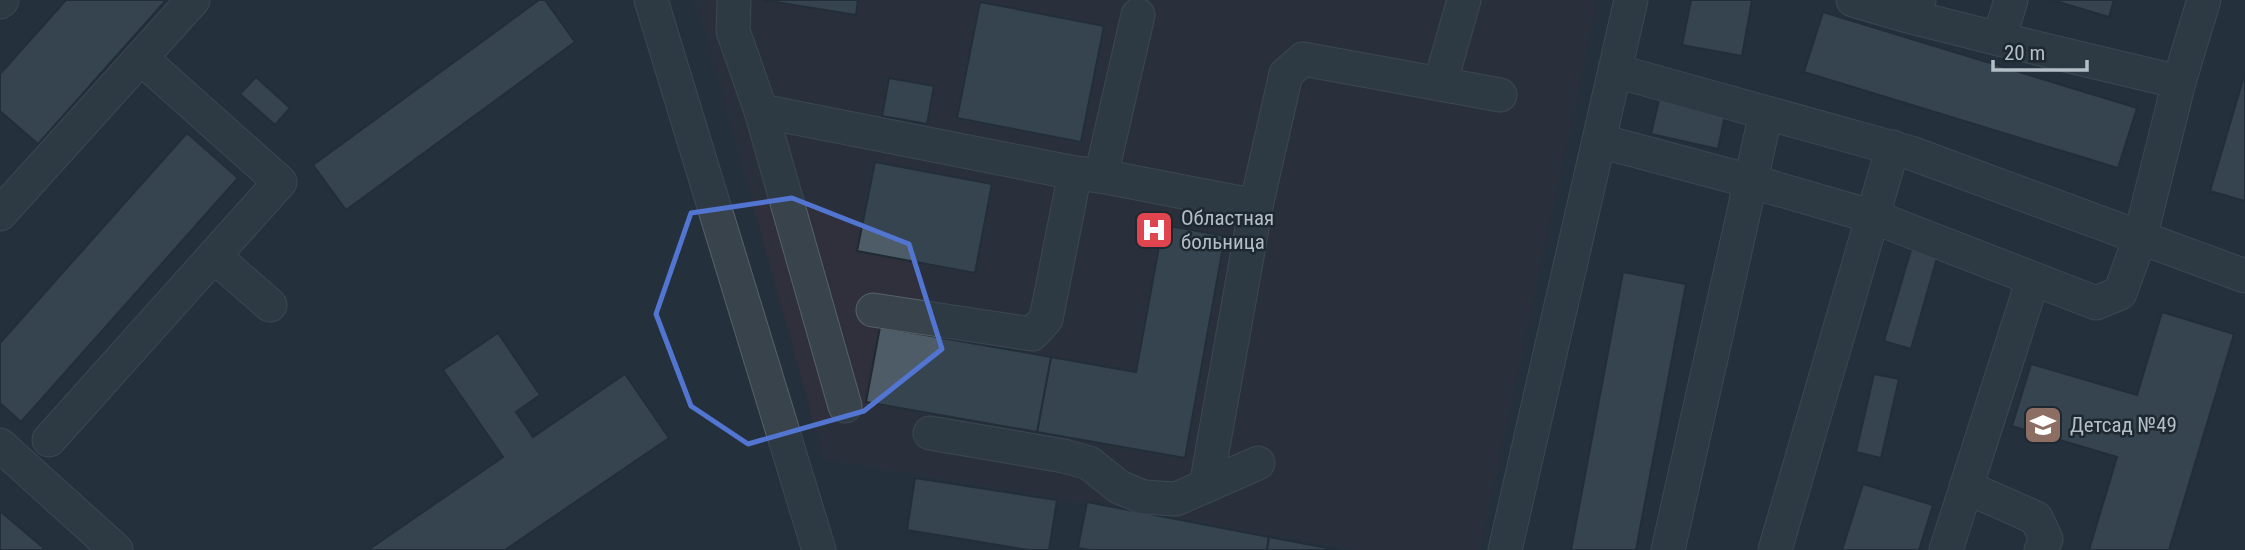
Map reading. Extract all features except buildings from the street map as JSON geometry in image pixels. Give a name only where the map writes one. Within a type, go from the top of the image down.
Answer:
[{"type":"street","points":[[0,213],[193,0]]},
{"type":"street","points":[[651,0],[819,550]]},
{"type":"street","points":[[734,0],[733,31],[761,111],[845,406]]},
{"type":"street","points":[[1440,83],[1464,0]]},
{"type":"street","points":[[1505,550],[1631,0]]},
{"type":"street","points":[[1853,0],[1912,7],[1999,39],[2179,82]]},
{"type":"street","points":[[1999,39],[2011,0]]},
{"type":"street","points":[[1600,141],[1874,217],[2096,303],[2120,293],[2140,238],[2179,82],[2204,0]]},
{"type":"street","points":[[873,310],[1032,334],[1046,319],[1138,15]]},
{"type":"street","points":[[49,440],[279,182],[141,58]]},
{"type":"street","points":[[1206,486],[1256,206],[1286,74],[1303,59],[1500,95]]},
{"type":"street","points":[[1616,71],[1893,147],[2245,276]]},
{"type":"street","points":[[761,111],[1256,206]]},
{"type":"street","points":[[1668,550],[1766,113]]},
{"type":"street","points":[[1775,550],[1893,147]]},
{"type":"street","points":[[214,256],[270,305]]},
{"type":"street","points":[[1946,550],[2033,279]]},
{"type":"street","points":[[930,433],[1064,456],[1088,463],[1119,487],[1143,498],[1176,499],[1258,463]]},
{"type":"street","points":[[0,445],[116,550]]},
{"type":"street","points":[[1966,487],[2036,518],[2046,539],[2041,550]]},
{"type":"highlighted area","points":[[792,198],[909,244],[942,349],[864,411],[748,444],[691,406],[656,314],[691,213]]},
{"type":"shaded area","name":"Областная больница","points":[[696,0],[1598,0],[1480,550],[1356,550],[824,459]]},
{"type":"place","name":"Областная больница","points":[[1154,230]]},
{"type":"place","name":"Детсад №49","points":[[2043,425]]}]
